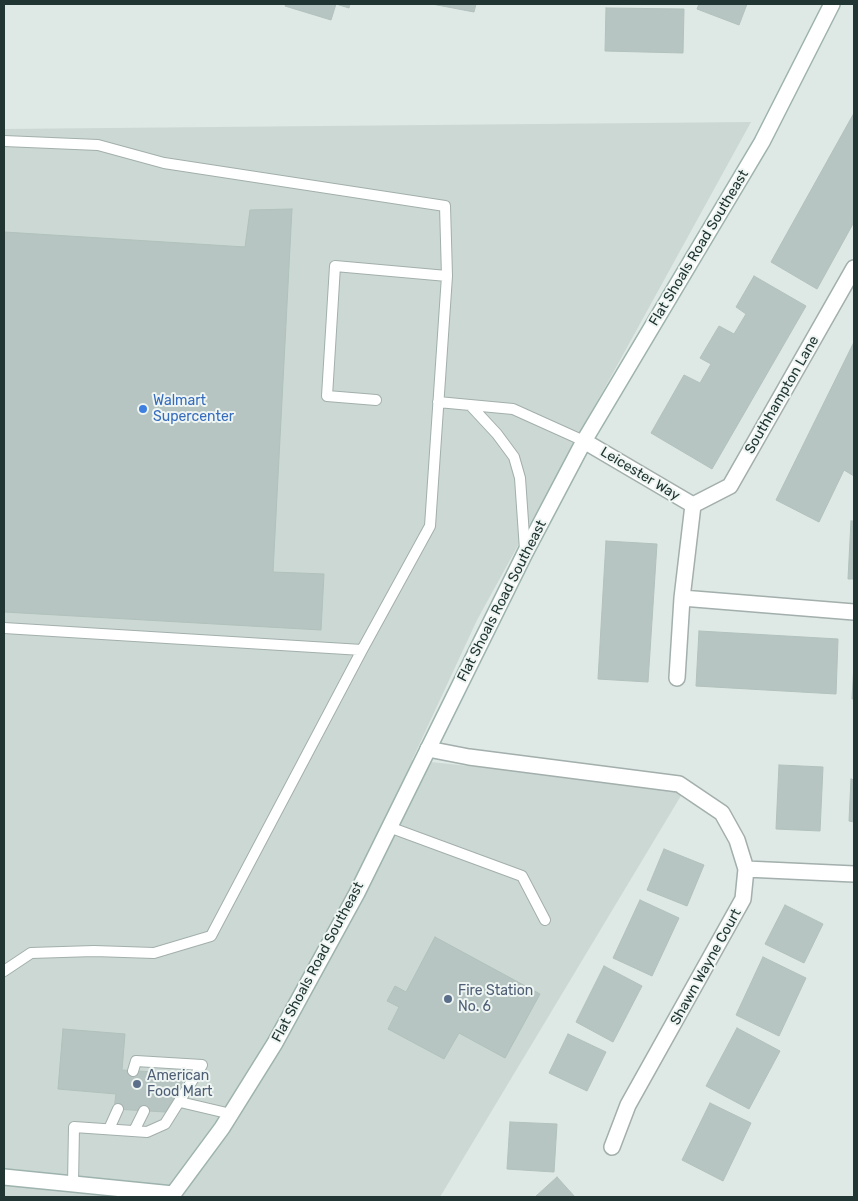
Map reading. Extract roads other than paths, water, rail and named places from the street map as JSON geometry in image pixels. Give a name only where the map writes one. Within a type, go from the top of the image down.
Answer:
[{"type":"street","name":"Flat Shoals Road Southeast","points":[[172,1196],[231,1114],[275,1044],[356,892],[584,441],[762,142],[832,4]]},
{"type":"street","name":"Southhampton Lane","points":[[693,506],[730,486],[854,268]]},
{"type":"street","name":"Leicester Way","points":[[584,441],[693,506],[682,598],[677,678]]},
{"type":"street","points":[[682,598],[854,612]]},
{"type":"street","name":"Shawn Wayne Court","points":[[428,750],[679,784],[722,813],[737,840],[746,869],[743,899],[628,1105],[612,1147]]},
{"type":"street","points":[[746,869],[854,874]]},
{"type":"street","points":[[4,1178],[172,1196]]},
{"type":"street","points":[[72,1184],[94,1197]]},
{"type":"lane","points":[[4,141],[98,145],[164,163],[445,206],[446,276],[430,526],[362,650],[211,936],[154,953],[94,951],[32,953],[4,971]]},
{"type":"lane","points":[[376,400],[327,396],[335,266],[446,276]]},
{"type":"lane","points":[[438,402],[513,409],[584,441]]},
{"type":"lane","points":[[471,406],[497,434],[514,457],[520,478],[526,553]]},
{"type":"lane","points":[[4,628],[362,650]]},
{"type":"lane","points":[[389,827],[522,876],[545,920]]},
{"type":"lane","points":[[72,1184],[74,1128],[147,1132],[165,1124],[202,1065],[136,1061],[133,1071]]},
{"type":"lane","points":[[166,1073],[171,1063]]},
{"type":"lane","points":[[180,1102],[231,1114]]},
{"type":"lane","points":[[109,1129],[118,1109]]},
{"type":"lane","points":[[134,1131],[144,1111]]},
{"type":"place","name":"Walmart Supercenter","points":[[143,409]]},
{"type":"place","name":"Fire Station No. 6","points":[[448,999]]},
{"type":"place","name":"American Food Mart","points":[[137,1084]]}]
